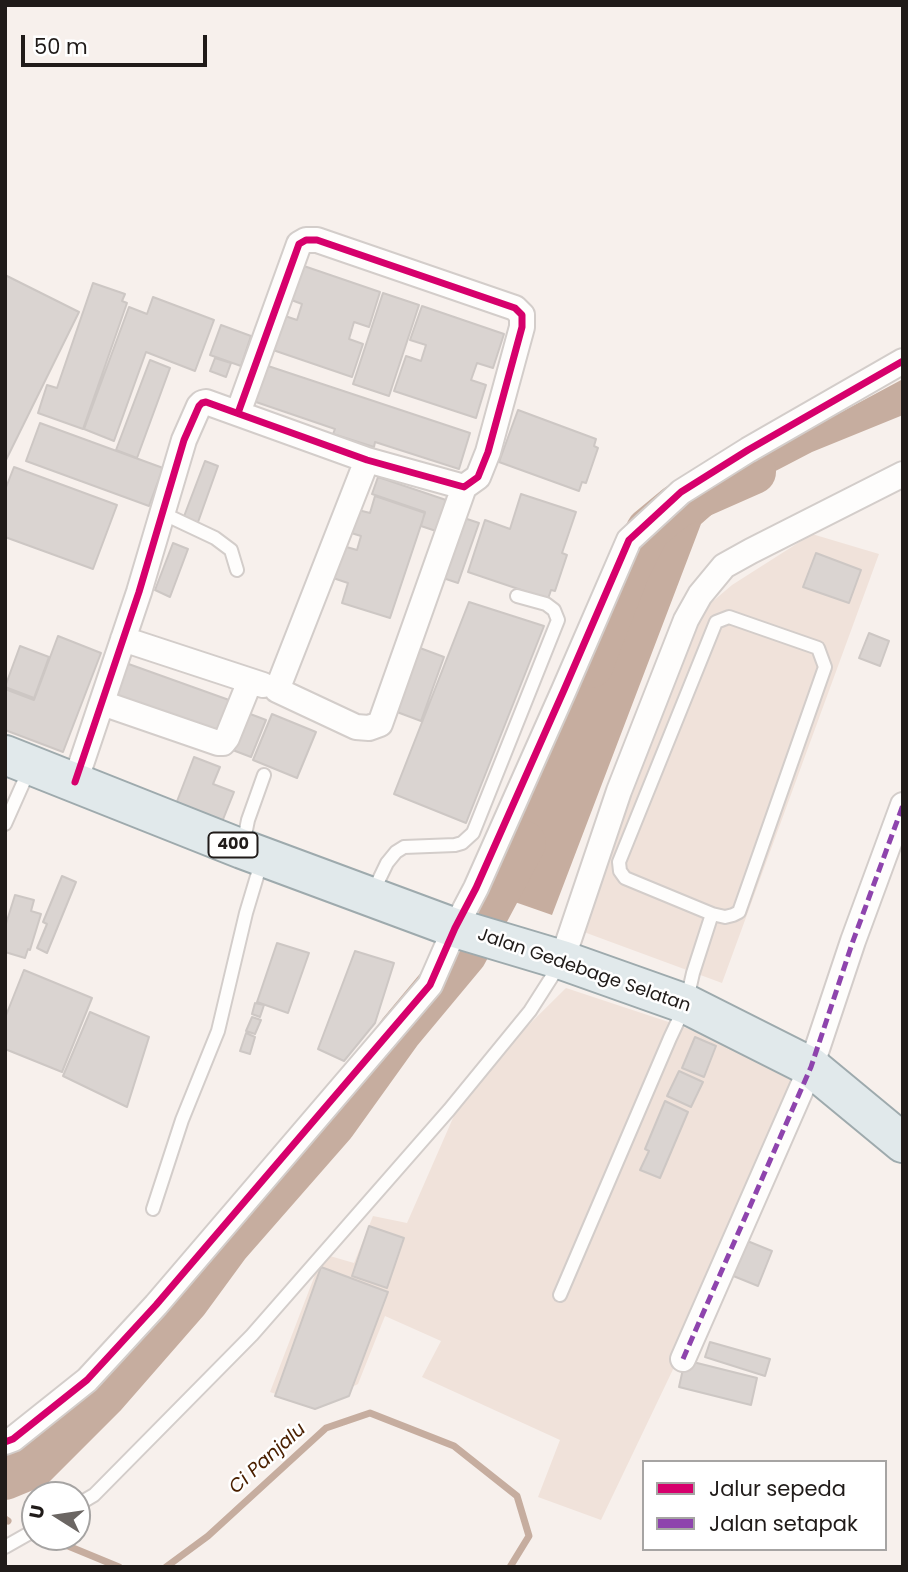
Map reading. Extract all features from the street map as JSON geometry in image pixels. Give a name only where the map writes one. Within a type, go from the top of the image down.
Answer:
[{"type":"main road","name":"Jalan Gedebage Selatan","points":[[18,760],[250,852],[459,929],[686,1004],[811,1067],[903,1143]]},
{"type":"street","points":[[123,639],[277,690],[356,727],[369,729],[380,724],[464,487],[478,477],[488,452],[522,327],[522,315],[515,308],[317,240],[306,240],[299,244],[238,413]]},
{"type":"street","points":[[5,1442],[13,1439],[87,1380],[156,1305],[430,985],[459,929],[629,540],[681,492],[748,450],[903,361]]},
{"type":"street","points":[[75,782],[123,639],[184,440],[202,402],[367,460],[464,487]]},
{"type":"street","points":[[277,690],[367,460]]},
{"type":"street","points":[[550,957],[686,620],[700,595],[724,566],[903,474]]},
{"type":"street","points":[[102,703],[223,743],[250,681]]},
{"type":"street","points":[[683,1359],[811,1067],[903,805]]},
{"type":"lane","points":[[162,513],[215,538],[231,550],[237,570]]},
{"type":"lane","points":[[371,896],[387,863],[404,847],[455,845],[462,843],[473,833],[558,620],[554,610],[546,604],[517,596]]},
{"type":"lane","points":[[729,617],[818,648],[825,667],[739,912],[725,917],[712,914],[625,878],[619,862],[716,622],[729,617]]},
{"type":"lane","points":[[5,824],[18,760]]},
{"type":"lane","points":[[153,1209],[182,1120],[218,1031],[258,873],[250,852],[248,820],[264,775]]},
{"type":"lane","points":[[560,1295],[686,1004],[712,914]]},
{"type":"lane","points":[[91,1497],[252,1335],[449,1110],[530,1010],[550,957]]},
{"type":"lane","points":[[5,1546],[21,1537]]},
{"type":"shaded area","points":[[903,379],[903,415],[812,452],[741,489],[701,524],[552,915],[489,893],[594,641],[662,531],[724,475]]},
{"type":"shaded area","points":[[812,534],[879,554],[722,983],[573,928],[699,613],[732,585]]},
{"type":"shaded area","points":[[566,988],[738,1045],[807,1089],[601,1520],[538,1497],[560,1440],[422,1377],[441,1341],[385,1316],[358,1384],[312,1407],[270,1392],[323,1254],[354,1263],[373,1216],[407,1223],[467,1086]]},
{"type":"building","points":[[298,264],[380,292],[369,327],[354,322],[349,339],[363,344],[352,377],[270,349],[282,315],[297,320],[302,304],[286,298]]},
{"type":"building","points":[[5,275],[79,312],[5,462]]},
{"type":"building","points":[[93,283],[125,294],[122,301],[127,303],[83,429],[38,413],[47,385],[57,388]]},
{"type":"building","points":[[383,293],[419,305],[389,396],[353,384]]},
{"type":"building","points":[[153,297],[214,320],[195,371],[146,352],[114,441],[84,429],[129,307],[147,314]]},
{"type":"building","points":[[422,306],[504,334],[493,368],[477,363],[471,380],[486,385],[476,418],[394,391],[406,356],[421,361],[426,345],[410,340]]},
{"type":"building","points":[[221,325],[251,336],[241,366],[210,355]]},
{"type":"building","points":[[215,358],[231,363],[226,377],[210,371]]},
{"type":"building","points":[[150,360],[170,368],[137,458],[116,450]]},
{"type":"building","points":[[265,365],[470,433],[459,469],[375,442],[374,447],[333,434],[335,429],[253,401]]},
{"type":"building","points":[[518,410],[596,439],[594,446],[598,448],[586,483],[582,482],[579,491],[499,462]]},
{"type":"building","points":[[40,423],[163,468],[149,506],[26,461]]},
{"type":"building","points":[[205,461],[218,466],[197,525],[183,519]]},
{"type":"building","points":[[14,467],[117,505],[93,569],[5,537],[5,490]]},
{"type":"building","points":[[378,477],[446,500],[436,531],[421,526],[425,512],[372,494]]},
{"type":"building","points":[[521,494],[576,512],[562,553],[567,555],[555,591],[551,590],[548,599],[468,572],[485,520],[510,529]]},
{"type":"building","points":[[375,496],[425,513],[390,618],[342,603],[348,583],[333,578],[343,546],[357,550],[361,536],[348,532],[354,509],[370,513]]},
{"type":"building","points":[[458,516],[479,523],[458,583],[437,576]]},
{"type":"building","points":[[173,543],[188,549],[170,597],[155,590]]},
{"type":"building","points":[[816,553],[861,570],[849,603],[803,587]]},
{"type":"building","points":[[469,602],[544,626],[466,823],[394,794]]},
{"type":"building","points":[[869,633],[889,641],[880,666],[859,658]]},
{"type":"building","points":[[58,636],[101,653],[63,752],[5,730],[5,689],[34,700]]},
{"type":"building","points":[[412,645],[444,657],[421,721],[389,709]]},
{"type":"building","points":[[20,646],[49,657],[34,698],[5,687]]},
{"type":"building","points":[[123,662],[229,700],[216,735],[110,697]]},
{"type":"building","points":[[245,712],[266,720],[251,757],[230,749]]},
{"type":"building","points":[[272,714],[316,732],[297,778],[253,760]]},
{"type":"building","points":[[194,757],[220,767],[213,784],[234,792],[220,827],[176,804]]},
{"type":"building","points":[[62,876],[76,882],[47,953],[37,948],[47,924],[43,922]]},
{"type":"building","points":[[15,895],[34,900],[31,911],[41,914],[25,958],[5,952],[5,927]]},
{"type":"building","points":[[277,943],[309,953],[288,1013],[257,1002]]},
{"type":"building","points":[[355,951],[394,963],[375,1023],[344,1061],[318,1049]]},
{"type":"building","points":[[24,970],[92,998],[62,1072],[5,1049],[5,1018]]},
{"type":"building","points":[[255,1003],[264,1005],[260,1017],[252,1014]]},
{"type":"building","points":[[90,1012],[149,1037],[127,1107],[63,1076]]},
{"type":"building","points":[[252,1017],[261,1020],[255,1034],[246,1031]]},
{"type":"building","points":[[246,1033],[255,1037],[250,1054],[240,1051]]},
{"type":"building","points":[[695,1037],[716,1046],[704,1077],[682,1068]]},
{"type":"building","points":[[679,1071],[703,1082],[691,1107],[667,1096]]},
{"type":"building","points":[[665,1101],[688,1112],[660,1178],[640,1170],[649,1151],[645,1149]]},
{"type":"building","points":[[369,1226],[404,1238],[387,1288],[352,1276]]},
{"type":"building","points":[[740,1238],[772,1251],[758,1286],[726,1273]]},
{"type":"building","points":[[321,1267],[388,1292],[349,1396],[315,1409],[275,1396]]},
{"type":"building","points":[[710,1342],[770,1359],[765,1376],[705,1357]]},
{"type":"building","points":[[685,1360],[757,1378],[751,1405],[679,1387]]},
{"type":"waterway","points":[[591,666],[628,570],[648,530],[677,506],[754,472]]},
{"type":"waterway","points":[[5,1478],[34,1466],[104,1396],[187,1301],[228,1245],[334,1124],[400,1032],[465,954],[524,843]]},
{"type":"waterway","name":"Ci Panjalu","points":[[166,1567],[208,1536],[326,1428],[370,1413],[454,1446],[517,1496],[529,1536],[510,1567]]},
{"type":"waterway","name":"Ci Panjalu","points":[[80,1551],[119,1567]]},
{"type":"marked path","points":[[683,1359],[811,1067],[853,941],[903,805]]},
{"type":"cycle path","points":[[75,782],[139,592],[184,440],[199,406],[206,402],[367,460],[464,487],[478,477],[488,452],[522,327],[522,315],[515,308],[317,240],[306,240],[299,244],[238,413]]},
{"type":"cycle path","points":[[5,1442],[13,1439],[87,1380],[156,1305],[430,985],[476,888],[629,540],[681,492],[748,450],[903,361]]}]
